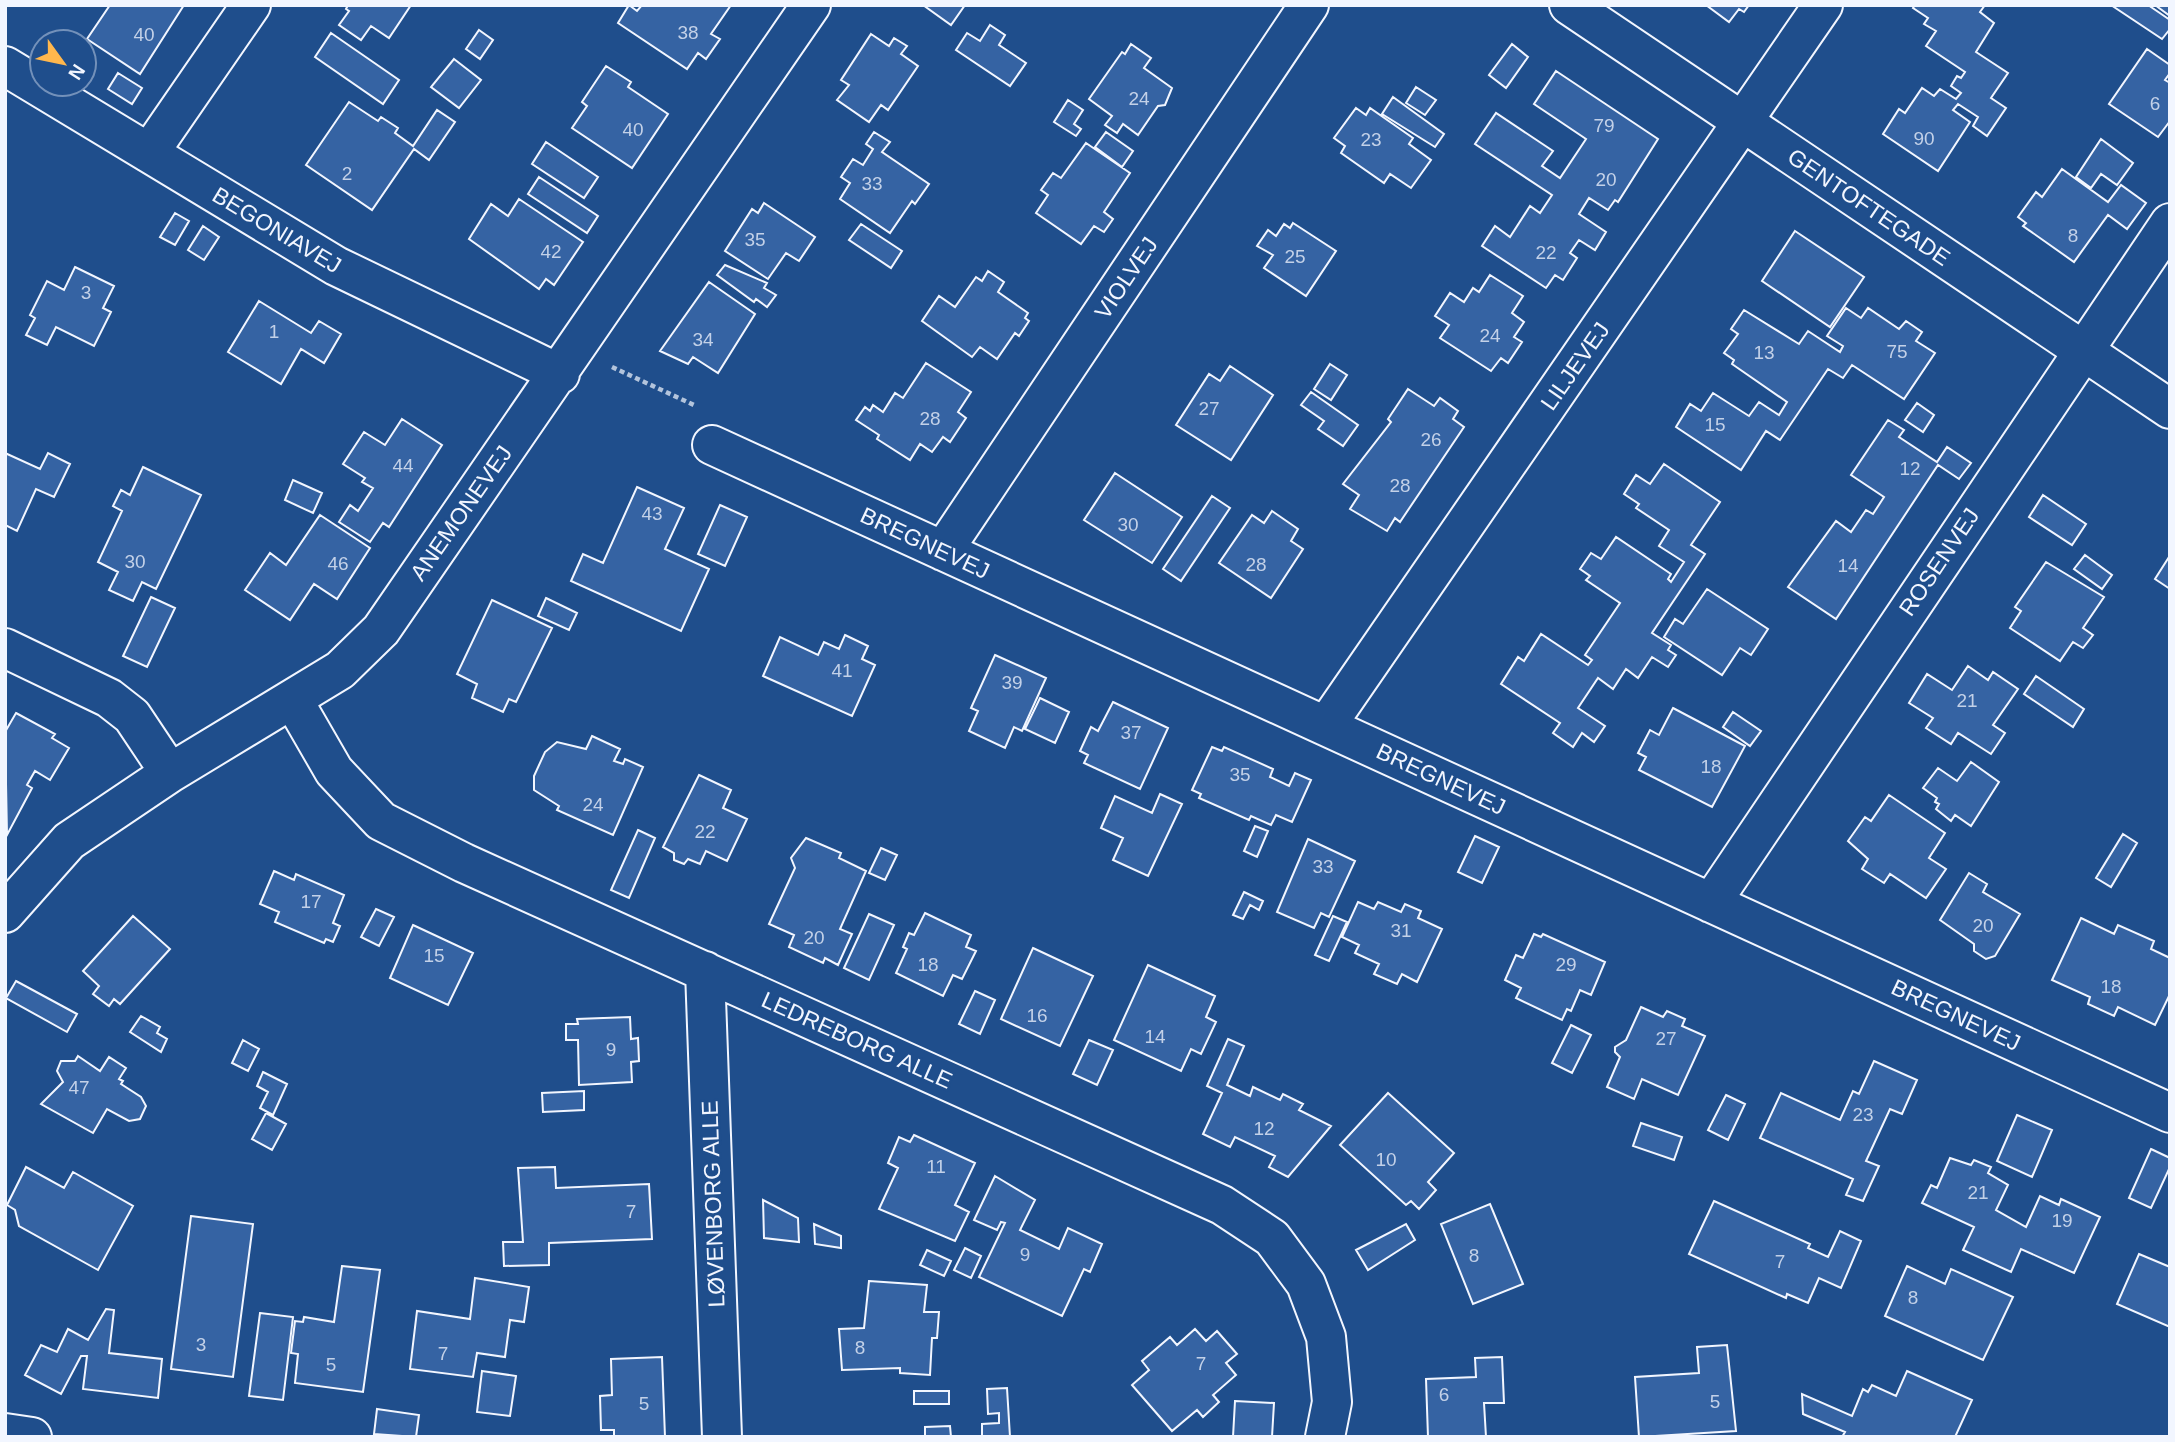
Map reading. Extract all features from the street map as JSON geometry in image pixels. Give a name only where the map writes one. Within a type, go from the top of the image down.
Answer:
[{"type":"street","points":[[149,153],[251,5]]},
{"type":"street","name":"ANEMONEVEJ","points":[[5,913],[68,841],[170,773],[293,701],[340,670],[381,630],[811,5]]},
{"type":"street","name":"VIOLVEJ","points":[[943,551],[1309,5]]},
{"type":"street","name":"GENTOFTEGADE","points":[[1569,5],[2170,409]]},
{"type":"street","name":"LILJEVEJ","points":[[1326,726],[1823,5]]},
{"type":"street","name":"BEGONIAVEJ","points":[[5,66],[335,266],[567,362]]},
{"type":"street","name":"ROSENVEJ","points":[[1711,902],[2170,223]]},
{"type":"street","name":"BREGNEVEJ","points":[[712,445],[2170,1113]]},
{"type":"street","points":[[5,648],[109,698],[132,716],[170,773]]},
{"type":"street","name":"LEDREBORG ALLE","points":[[293,701],[334,771],[381,821],[464,863],[1222,1205],[1272,1238],[1306,1284],[1326,1337],[1332,1402],[1325,1437]]},
{"type":"street","name":"LØVENBORG ALLE","points":[[705,971],[722,1437]]},
{"type":"street","points":[[5,1433],[32,1437]]},
{"type":"path","points":[[567,362],[691,404]]},
{"type":"building","points":[[110,5],[184,5],[140,74],[98,46],[98,28],[94,28]]},
{"type":"building","points":[[348,5],[411,5],[389,38],[371,26],[361,40],[339,25],[349,11],[346,9]]},
{"type":"building","points":[[629,5],[637,11],[642,5],[731,5],[711,34],[720,39],[706,59],[698,53],[687,69],[618,23]]},
{"type":"building","points":[[923,5],[965,5],[951,25]]},
{"type":"building","points":[[1706,5],[1749,5],[1744,12],[1739,9],[1729,22]]},
{"type":"building","points":[[1915,5],[1985,5],[1980,12],[1994,23],[1976,52],[2008,73],[1991,98],[2006,108],[1987,136],[1973,126],[1978,117],[1958,104],[1953,110],[1970,122],[1938,171],[1883,134],[1899,109],[1905,113],[1922,88],[1934,96],[1940,89],[1956,99],[1961,93],[1951,86],[1957,76],[1961,78],[1965,72],[1926,46],[1936,31],[1924,24],[1928,18],[1913,8]]},
{"type":"building","points":[[2111,5],[2148,5],[2170,20],[2170,29],[2162,39]]},
{"type":"building","points":[[2155,5],[2170,5],[2170,16]]},
{"type":"building","points":[[990,25],[1005,35],[999,45],[1026,63],[1010,86],[956,50],[967,33],[980,41]]},
{"type":"building","points":[[479,30],[493,40],[480,59],[466,49]]},
{"type":"building","points":[[331,33],[399,80],[383,104],[315,57]]},
{"type":"building","points":[[871,34],[889,46],[894,38],[907,46],[901,54],[918,66],[888,110],[881,105],[869,122],[837,100],[849,85],[841,80]]},
{"type":"building","points":[[1131,44],[1151,58],[1144,68],[1172,88],[1165,105],[1158,106],[1138,135],[1123,124],[1117,133],[1105,125],[1112,116],[1089,99],[1122,52],[1125,54]]},
{"type":"building","points":[[1512,44],[1528,57],[1506,88],[1489,75]]},
{"type":"building","points":[[2147,49],[2170,65],[2170,73],[2165,80],[2170,83],[2170,121],[2158,137],[2109,104]]},
{"type":"building","points":[[454,59],[481,80],[459,108],[431,87]]},
{"type":"building","points":[[606,66],[631,82],[628,87],[668,114],[632,168],[572,128],[587,106],[582,102]]},
{"type":"building","points":[[1556,71],[1658,139],[1618,202],[1615,200],[1608,210],[1589,198],[1579,214],[1606,232],[1595,250],[1579,240],[1570,253],[1577,258],[1563,280],[1555,275],[1546,288],[1482,246],[1495,226],[1510,237],[1530,206],[1540,213],[1552,195],[1475,144],[1496,113],[1553,151],[1542,166],[1560,178],[1586,139],[1534,104]]},
{"type":"building","points":[[118,73],[142,88],[132,104],[108,89]]},
{"type":"building","points":[[1416,87],[1436,100],[1425,115],[1406,103]]},
{"type":"building","points":[[1393,97],[1444,134],[1435,147],[1382,114]]},
{"type":"building","points":[[1068,100],[1083,110],[1074,124],[1081,129],[1076,136],[1054,122]]},
{"type":"building","points":[[349,102],[378,121],[381,117],[398,128],[395,133],[413,146],[437,110],[455,122],[429,160],[414,149],[372,210],[306,165]]},
{"type":"building","points":[[1356,108],[1366,115],[1370,108],[1413,138],[1409,144],[1431,160],[1411,188],[1390,174],[1384,183],[1341,153],[1345,146],[1334,138]]},
{"type":"building","points":[[874,132],[890,142],[882,152],[929,184],[915,204],[912,201],[890,233],[840,199],[850,183],[841,177],[853,159],[863,165],[873,149],[866,144]]},
{"type":"building","points":[[1106,132],[1133,151],[1122,167],[1095,147]]},
{"type":"building","points":[[2101,139],[2133,163],[2117,185],[2101,174],[2091,188],[2076,177]]},
{"type":"building","points":[[546,142],[598,177],[584,198],[532,164]]},
{"type":"building","points":[[1086,143],[1130,173],[1104,212],[1113,219],[1104,232],[1094,226],[1081,244],[1036,213],[1048,195],[1041,190],[1053,173],[1061,178]]},
{"type":"building","points":[[2062,169],[2108,202],[2121,185],[2146,203],[2127,229],[2108,215],[2074,262],[2023,226],[2026,223],[2018,217],[2036,192],[2042,197]]},
{"type":"building","points":[[539,177],[598,216],[587,233],[528,194]]},
{"type":"building","points":[[519,199],[583,242],[554,285],[546,279],[539,289],[469,239],[491,204],[508,216]]},
{"type":"building","points":[[764,203],[815,237],[799,261],[786,253],[768,279],[725,251],[752,209],[758,213]]},
{"type":"building","points":[[175,213],[189,221],[175,245],[160,237]]},
{"type":"building","points":[[1293,223],[1336,251],[1306,296],[1264,268],[1273,255],[1257,246],[1268,230],[1276,236],[1284,224],[1290,228]]},
{"type":"building","points":[[861,224],[902,251],[891,268],[849,240]]},
{"type":"building","points":[[203,226],[219,237],[204,260],[188,250]]},
{"type":"building","points":[[1795,231],[1864,277],[1830,327],[1762,281]]},
{"type":"building","points":[[725,265],[767,283],[764,288],[776,295],[767,307],[756,299],[754,302],[717,275]]},
{"type":"building","points":[[75,267],[114,286],[103,308],[111,312],[94,346],[56,327],[47,345],[26,335],[35,318],[30,315],[47,281],[64,290]]},
{"type":"building","points":[[988,271],[1004,282],[998,292],[1028,313],[1025,318],[1029,321],[1019,336],[1015,333],[997,359],[980,347],[972,357],[922,321],[939,296],[955,307],[976,277],[982,281]]},
{"type":"building","points":[[1490,275],[1523,296],[1512,313],[1524,322],[1514,337],[1522,342],[1508,363],[1501,358],[1491,371],[1440,338],[1449,325],[1435,316],[1450,293],[1464,302],[1473,288],[1479,292]]},
{"type":"building","points":[[709,282],[755,314],[718,373],[693,357],[688,364],[660,351]]},
{"type":"building","points":[[259,301],[311,333],[319,321],[341,334],[324,363],[301,349],[281,384],[228,352]]},
{"type":"building","points":[[1846,308],[1861,318],[1868,308],[1899,329],[1906,321],[1922,332],[1916,341],[1935,353],[1904,399],[1852,365],[1843,378],[1828,369],[1780,440],[1766,431],[1741,470],[1676,427],[1690,404],[1701,411],[1713,393],[1749,416],[1759,402],[1779,415],[1787,402],[1732,364],[1734,360],[1724,353],[1738,334],[1731,329],[1744,310],[1799,344],[1808,331],[1840,352],[1843,346],[1827,336]]},
{"type":"building","points":[[926,363],[971,392],[958,412],[966,418],[950,442],[943,437],[932,452],[920,444],[910,460],[877,439],[879,435],[856,420],[865,407],[870,411],[873,405],[883,412],[895,393],[903,398]]},
{"type":"building","points":[[1330,364],[1347,375],[1331,400],[1314,389]]},
{"type":"building","points":[[1230,366],[1273,395],[1231,460],[1176,425],[1209,374],[1220,381]]},
{"type":"building","points":[[1408,389],[1434,406],[1440,398],[1458,411],[1453,419],[1464,427],[1400,522],[1395,518],[1387,531],[1350,509],[1359,495],[1343,484],[1391,422],[1388,419]]},
{"type":"building","points":[[1311,392],[1358,425],[1343,446],[1318,429],[1324,421],[1301,405]]},
{"type":"building","points":[[1917,403],[1934,415],[1923,432],[1905,420]]},
{"type":"building","points":[[402,419],[442,445],[389,527],[383,523],[370,542],[339,522],[350,505],[358,511],[373,488],[362,482],[365,478],[343,464],[364,432],[385,445]]},
{"type":"building","points":[[1888,420],[1904,430],[1899,437],[1937,462],[1947,447],[1971,463],[1959,479],[1938,465],[1836,619],[1788,587],[1836,521],[1851,532],[1866,510],[1873,514],[1884,497],[1851,475]]},
{"type":"building","points":[[5,453],[40,469],[48,453],[70,464],[54,497],[36,489],[17,531],[5,525]]},
{"type":"building","points":[[1664,464],[1720,502],[1691,545],[1705,554],[1652,633],[1671,645],[1668,650],[1676,655],[1668,667],[1652,657],[1638,678],[1626,669],[1613,689],[1598,678],[1578,708],[1605,726],[1594,742],[1582,733],[1573,747],[1553,733],[1560,723],[1501,684],[1518,657],[1524,661],[1541,634],[1588,665],[1592,660],[1585,655],[1620,603],[1586,580],[1590,576],[1580,569],[1591,553],[1601,559],[1616,537],[1671,574],[1668,579],[1671,582],[1684,562],[1659,546],[1669,530],[1636,508],[1639,504],[1624,494],[1636,475],[1650,484]]},
{"type":"building","points":[[143,467],[201,495],[156,589],[142,582],[133,601],[109,590],[118,572],[98,562],[122,511],[113,506],[121,490],[130,495]]},
{"type":"building","points":[[1115,473],[1182,517],[1152,563],[1084,520]]},
{"type":"building","points":[[293,480],[322,493],[313,513],[285,500]]},
{"type":"building","points":[[637,487],[684,508],[665,549],[709,569],[681,631],[571,581],[583,554],[603,563]]},
{"type":"building","points":[[2043,495],[2086,524],[2072,545],[2029,517]]},
{"type":"building","points":[[1212,496],[1230,508],[1181,581],[1163,569]]},
{"type":"building","points":[[720,505],[747,517],[725,566],[698,554]]},
{"type":"building","points":[[1272,511],[1298,529],[1291,541],[1303,549],[1271,598],[1219,563],[1252,515],[1264,523]]},
{"type":"building","points":[[320,515],[370,548],[337,599],[314,584],[290,620],[245,590],[270,553],[286,565]]},
{"type":"building","points":[[2085,555],[2112,575],[2102,589],[2074,569]]},
{"type":"building","points":[[2170,557],[2170,589],[2155,579]]},
{"type":"building","points":[[2046,562],[2104,597],[2083,628],[2093,635],[2083,648],[2073,642],[2060,661],[2010,628],[2021,611],[2015,607]]},
{"type":"building","points":[[1707,589],[1768,629],[1751,655],[1740,648],[1722,675],[1664,637],[1675,619],[1683,624]]},
{"type":"building","points":[[151,597],[175,608],[147,667],[123,656]]},
{"type":"building","points":[[546,598],[577,613],[569,630],[538,616]]},
{"type":"building","points":[[492,600],[552,628],[516,702],[509,699],[503,712],[472,698],[477,684],[457,674]]},
{"type":"building","points":[[845,635],[868,646],[862,659],[875,665],[852,716],[763,676],[780,637],[818,655],[824,642],[839,649]]},
{"type":"building","points":[[995,655],[1046,678],[1022,731],[1014,727],[1005,748],[969,731],[978,711],[971,708]]},
{"type":"building","points":[[1968,666],[1988,680],[1993,672],[2018,689],[1993,725],[2005,733],[1991,754],[1958,733],[1951,744],[1926,728],[1933,718],[1909,703],[1927,674],[1952,690]]},
{"type":"building","points":[[2036,676],[2084,709],[2073,727],[2024,694]]},
{"type":"building","points":[[1040,698],[1069,712],[1055,743],[1025,729]]},
{"type":"building","points":[[1113,702],[1168,728],[1140,789],[1084,763],[1088,755],[1080,751],[1091,727],[1098,731]]},
{"type":"building","points":[[1673,708],[1745,746],[1712,807],[1639,770],[1646,757],[1638,753],[1650,730],[1659,735]]},
{"type":"building","points":[[1733,712],[1761,731],[1750,746],[1723,727]]},
{"type":"building","points":[[16,713],[55,734],[52,738],[69,748],[50,780],[35,771],[27,785],[32,788],[7,835],[5,732]]},
{"type":"building","points":[[592,736],[620,749],[614,761],[623,764],[625,759],[643,767],[613,835],[557,810],[559,806],[534,790],[534,776],[545,752],[557,742],[586,749]]},
{"type":"building","points":[[1212,747],[1222,751],[1224,747],[1273,769],[1270,777],[1289,786],[1295,773],[1311,780],[1292,822],[1276,815],[1271,825],[1251,816],[1249,820],[1199,798],[1201,794],[1192,790]]},
{"type":"building","points":[[1971,762],[1999,782],[1971,826],[1955,815],[1951,821],[1936,809],[1939,804],[1935,802],[1937,798],[1923,788],[1938,768],[1957,781]]},
{"type":"building","points":[[699,775],[731,790],[723,808],[747,819],[727,861],[706,851],[700,864],[688,859],[684,864],[674,860],[674,853],[663,847]]},
{"type":"building","points":[[1160,794],[1182,804],[1148,876],[1113,860],[1123,838],[1101,828],[1115,796],[1152,813]]},
{"type":"building","points":[[1889,795],[1945,833],[1929,858],[1946,869],[1926,898],[1890,874],[1884,883],[1862,869],[1868,859],[1848,841],[1865,817],[1871,821]]},
{"type":"building","points":[[1255,826],[1268,831],[1257,857],[1244,851]]},
{"type":"building","points":[[638,830],[655,838],[629,898],[611,890]]},
{"type":"building","points":[[2123,834],[2137,843],[2111,887],[2096,878]]},
{"type":"building","points":[[1475,836],[1499,847],[1482,883],[1458,872]]},
{"type":"building","points":[[806,838],[841,853],[839,858],[866,871],[840,929],[852,934],[838,965],[825,958],[823,963],[789,947],[794,935],[769,924],[795,868],[791,858]]},
{"type":"building","points":[[1308,839],[1355,861],[1329,917],[1321,913],[1314,928],[1277,912]]},
{"type":"building","points":[[881,848],[897,855],[885,880],[869,873]]},
{"type":"building","points":[[274,871],[294,880],[296,874],[344,895],[333,923],[340,926],[333,942],[326,939],[324,943],[275,922],[279,912],[260,904]]},
{"type":"building","points":[[1969,873],[1987,884],[1983,892],[2020,914],[1995,956],[1986,959],[1974,951],[1974,944],[1940,920]]},
{"type":"building","points":[[1244,892],[1263,901],[1259,910],[1250,905],[1243,919],[1233,915]]},
{"type":"building","points":[[1358,902],[1374,909],[1378,902],[1401,912],[1405,904],[1421,911],[1418,918],[1442,929],[1417,982],[1402,974],[1397,984],[1374,974],[1379,964],[1355,953],[1359,945],[1342,937]]},
{"type":"building","points":[[376,909],[394,917],[379,946],[361,937]]},
{"type":"building","points":[[925,913],[971,935],[966,947],[976,951],[962,979],[953,975],[943,996],[896,973],[907,949],[903,947],[909,933],[914,935]]},
{"type":"building","points":[[869,914],[894,925],[869,980],[844,968]]},
{"type":"building","points":[[133,916],[170,949],[120,1004],[114,999],[109,1006],[93,994],[99,986],[83,971]]},
{"type":"building","points":[[1333,916],[1347,922],[1329,961],[1315,955]]},
{"type":"building","points":[[2081,918],[2114,934],[2118,925],[2154,941],[2151,949],[2170,958],[2170,994],[2155,1025],[2118,1007],[2114,1016],[2088,1004],[2090,997],[2052,980]]},
{"type":"building","points":[[413,925],[473,953],[448,1005],[390,978]]},
{"type":"building","points":[[1534,934],[1541,937],[1543,934],[1605,962],[1591,995],[1580,990],[1571,1011],[1567,1009],[1562,1020],[1516,998],[1521,988],[1505,980],[1516,955],[1523,958]]},
{"type":"building","points":[[1033,948],[1093,976],[1060,1046],[1001,1019]]},
{"type":"building","points":[[1148,965],[1215,996],[1206,1017],[1216,1022],[1201,1054],[1191,1049],[1181,1071],[1114,1040]]},
{"type":"building","points":[[16,981],[77,1014],[67,1032],[6,998]]},
{"type":"building","points":[[975,991],[995,1000],[980,1034],[959,1024]]},
{"type":"building","points":[[1641,1007],[1663,1017],[1667,1011],[1685,1019],[1682,1026],[1705,1036],[1678,1095],[1642,1079],[1634,1099],[1607,1087],[1620,1057],[1615,1052],[1615,1047],[1626,1040]]},
{"type":"building","points":[[141,1016],[160,1027],[157,1033],[167,1039],[161,1052],[130,1032]]},
{"type":"building","points":[[630,1017],[631,1039],[638,1038],[639,1061],[631,1062],[632,1082],[579,1085],[578,1040],[566,1040],[566,1024],[578,1024],[577,1019]]},
{"type":"building","points":[[1571,1025],[1591,1035],[1572,1073],[1552,1063]]},
{"type":"building","points":[[1228,1039],[1244,1046],[1227,1085],[1250,1096],[1253,1087],[1280,1100],[1283,1094],[1303,1104],[1299,1110],[1331,1126],[1288,1177],[1269,1167],[1275,1156],[1235,1137],[1230,1147],[1203,1134],[1222,1093],[1207,1086]]},
{"type":"building","points":[[243,1040],[259,1049],[248,1071],[232,1063]]},
{"type":"building","points":[[1089,1040],[1113,1050],[1097,1085],[1073,1074]]},
{"type":"building","points":[[78,1056],[100,1071],[109,1057],[126,1068],[119,1079],[123,1081],[121,1084],[141,1097],[146,1106],[140,1119],[129,1121],[107,1109],[93,1133],[41,1104],[63,1082],[57,1071],[61,1061],[75,1061]]},
{"type":"building","points":[[1874,1061],[1917,1080],[1902,1114],[1890,1109],[1866,1161],[1879,1166],[1863,1201],[1846,1195],[1853,1179],[1760,1138],[1781,1093],[1840,1120],[1853,1091],[1859,1094]]},
{"type":"building","points":[[263,1072],[287,1084],[273,1115],[260,1108],[268,1092],[257,1086]]},
{"type":"building","points":[[584,1091],[584,1110],[543,1112],[542,1093]]},
{"type":"building","points":[[1388,1093],[1454,1153],[1428,1182],[1436,1190],[1419,1209],[1411,1201],[1406,1205],[1340,1145]]},
{"type":"building","points":[[1726,1095],[1745,1104],[1728,1140],[1708,1130]]},
{"type":"building","points":[[266,1113],[286,1124],[272,1150],[252,1139]]},
{"type":"building","points":[[2017,1115],[2052,1130],[2032,1177],[1997,1161]]},
{"type":"building","points":[[1641,1123],[1682,1137],[1674,1160],[1633,1146]]},
{"type":"building","points":[[914,1135],[975,1163],[955,1205],[969,1212],[955,1241],[879,1209],[898,1168],[888,1163],[899,1137],[910,1142]]},
{"type":"building","points":[[2151,1149],[2170,1158],[2170,1167],[2151,1208],[2129,1198]]},
{"type":"building","points":[[1950,1158],[1971,1165],[1974,1160],[1991,1167],[1988,1173],[2008,1185],[1996,1210],[2026,1227],[2040,1196],[2059,1205],[2061,1199],[2100,1217],[2074,1273],[2021,1249],[2011,1272],[1963,1250],[1974,1227],[1922,1203],[1931,1185],[1937,1188]]},
{"type":"building","points":[[26,1167],[64,1188],[73,1172],[133,1206],[98,1270],[19,1226],[15,1210],[7,1205]]},
{"type":"building","points":[[555,1167],[556,1188],[649,1184],[652,1239],[549,1243],[549,1265],[504,1266],[503,1242],[523,1242],[518,1168]]},
{"type":"building","points":[[995,1176],[1035,1200],[1020,1230],[1059,1249],[1068,1228],[1102,1244],[1090,1272],[1084,1269],[1062,1316],[979,1277],[1005,1223],[1001,1222],[997,1230],[974,1220]]},
{"type":"building","points":[[763,1200],[798,1218],[799,1242],[764,1238]]},
{"type":"building","points":[[1714,1201],[1810,1244],[1808,1248],[1828,1257],[1840,1231],[1861,1241],[1841,1288],[1819,1278],[1808,1303],[1787,1294],[1786,1298],[1689,1254]]},
{"type":"building","points":[[1490,1204],[1523,1284],[1473,1304],[1441,1224]]},
{"type":"building","points":[[191,1216],[253,1224],[233,1377],[171,1369]]},
{"type":"building","points":[[814,1224],[841,1236],[841,1248],[815,1244]]},
{"type":"building","points":[[1406,1224],[1415,1240],[1368,1270],[1356,1250]]},
{"type":"building","points":[[965,1248],[981,1256],[971,1278],[954,1270]]},
{"type":"building","points":[[927,1250],[951,1261],[944,1276],[920,1265]]},
{"type":"building","points":[[2139,1254],[2170,1267],[2170,1327],[2117,1304]]},
{"type":"building","points":[[342,1266],[380,1270],[363,1392],[295,1383],[298,1354],[291,1353],[295,1321],[303,1322],[304,1317],[334,1322]]},
{"type":"building","points":[[1907,1266],[1945,1284],[1951,1269],[2013,1297],[1983,1360],[1885,1316]]},
{"type":"building","points":[[475,1278],[529,1287],[524,1322],[510,1320],[505,1357],[477,1353],[473,1377],[410,1369],[417,1311],[470,1319]]},
{"type":"building","points":[[869,1281],[927,1285],[924,1312],[939,1312],[937,1338],[932,1338],[930,1375],[900,1373],[900,1368],[842,1370],[839,1329],[864,1328]]},
{"type":"building","points":[[106,1309],[114,1310],[109,1353],[162,1359],[158,1398],[83,1389],[87,1356],[81,1356],[61,1394],[25,1375],[41,1345],[57,1352],[68,1329],[88,1340]]},
{"type":"building","points":[[260,1313],[293,1317],[283,1400],[249,1396]]},
{"type":"building","points":[[1195,1329],[1206,1341],[1217,1331],[1237,1354],[1226,1363],[1236,1375],[1213,1395],[1219,1402],[1203,1417],[1197,1410],[1172,1431],[1132,1385],[1149,1370],[1142,1361],[1170,1337],[1177,1345]]},
{"type":"building","points":[[1727,1345],[1736,1431],[1639,1437],[1635,1377],[1699,1373],[1697,1347]]},
{"type":"building","points":[[662,1357],[665,1437],[614,1437],[614,1430],[601,1430],[600,1396],[612,1395],[611,1359]]},
{"type":"building","points":[[1502,1357],[1504,1403],[1484,1403],[1486,1437],[1428,1437],[1426,1379],[1476,1377],[1475,1358]]},
{"type":"building","points":[[482,1371],[516,1376],[510,1416],[477,1412]]},
{"type":"building","points":[[1907,1371],[1972,1400],[1955,1437],[1842,1437],[1845,1432],[1803,1414],[1802,1394],[1852,1416],[1863,1389],[1868,1392],[1872,1385],[1896,1396]]},
{"type":"building","points":[[1007,1388],[1010,1437],[982,1437],[982,1424],[999,1423],[999,1413],[988,1414],[987,1389]]},
{"type":"building","points":[[914,1391],[949,1391],[949,1404],[914,1404]]},
{"type":"building","points":[[1235,1401],[1274,1403],[1272,1437],[1233,1437]]},
{"type":"building","points":[[377,1409],[419,1415],[416,1437],[374,1434]]},
{"type":"building","points":[[950,1426],[951,1437],[925,1437],[925,1427]]}]
